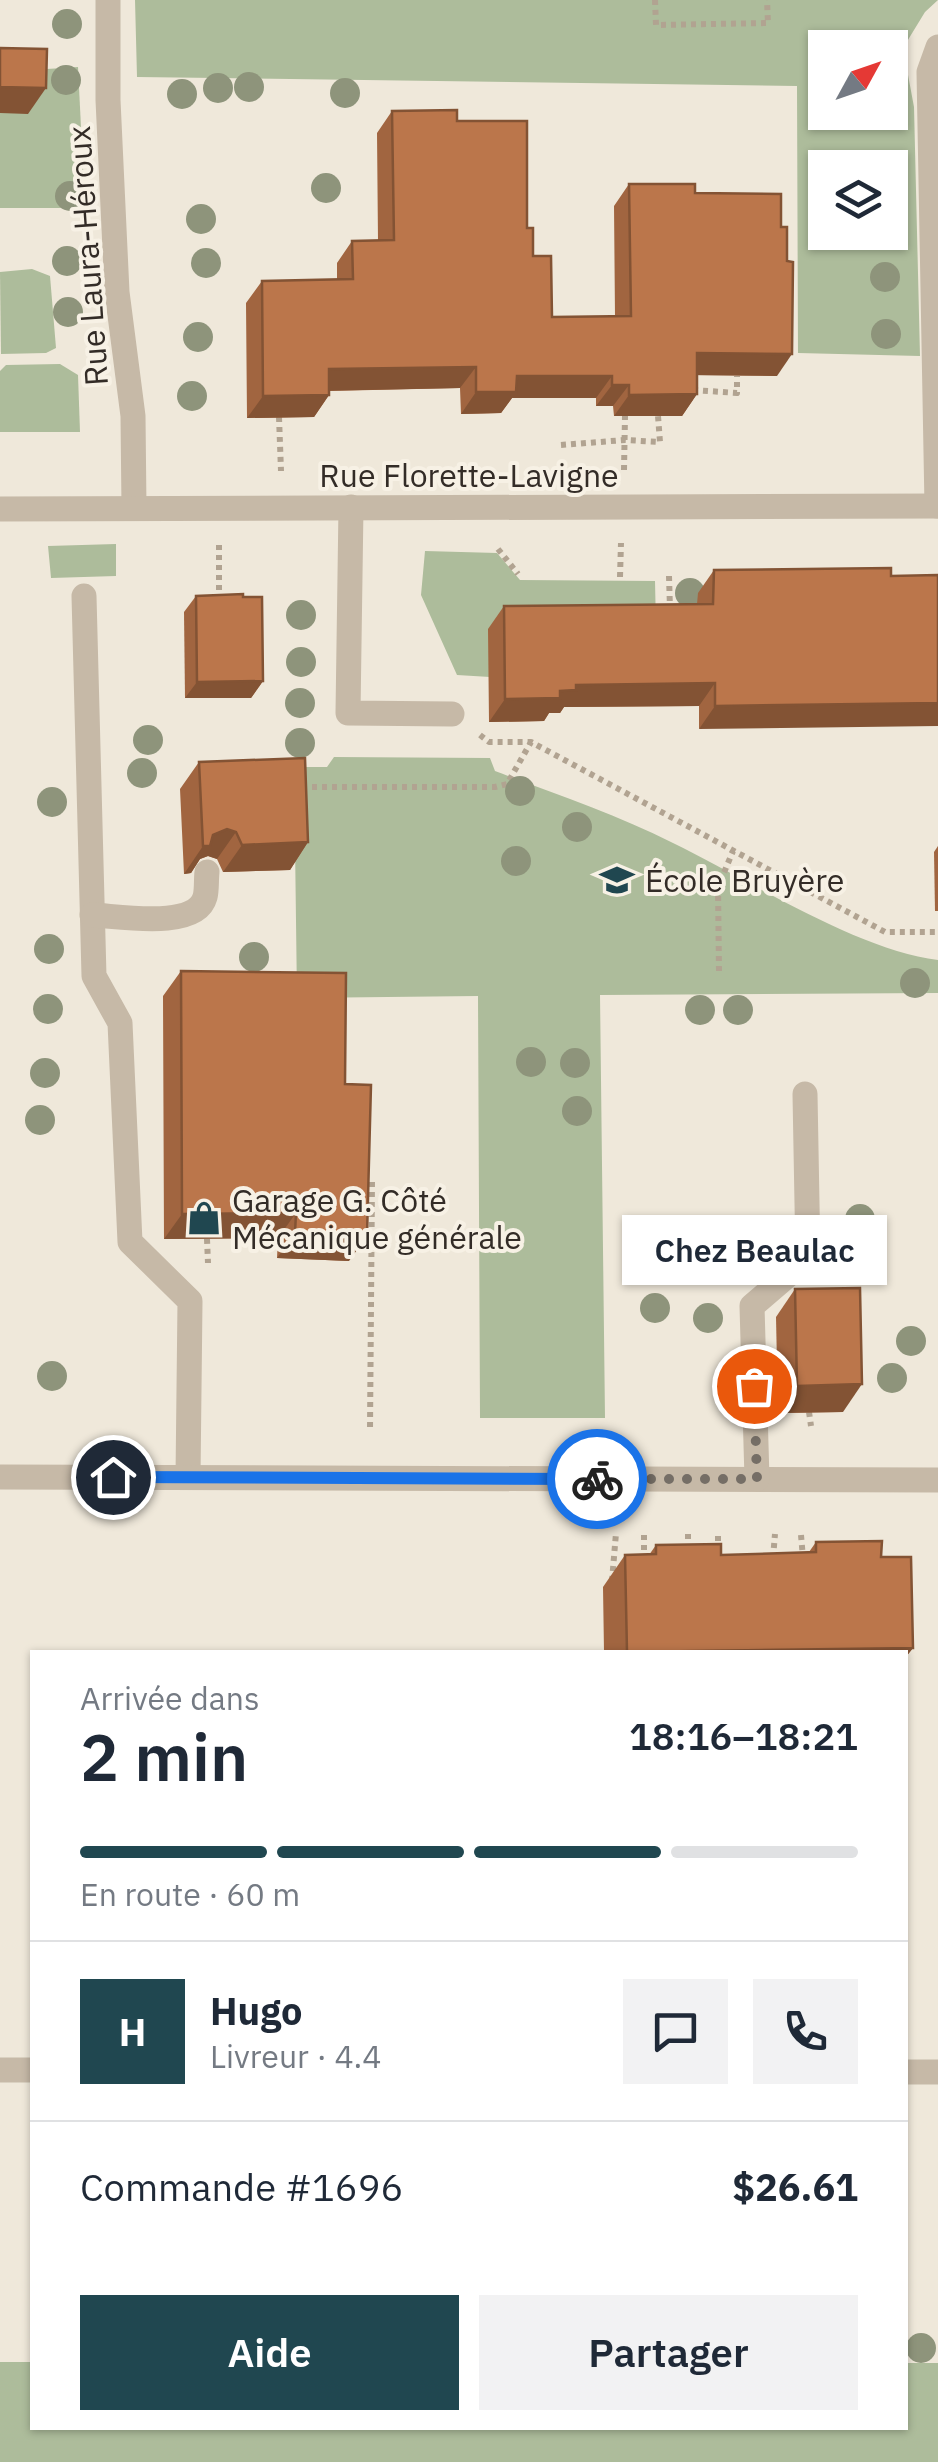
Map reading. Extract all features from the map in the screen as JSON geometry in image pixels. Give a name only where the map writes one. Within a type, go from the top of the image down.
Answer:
[{"type":"street","name":"Rue Laura-Héroux","points":[[108,0],[108,100],[117,292],[132,416],[134,508]]},
{"type":"street","points":[[938,47],[929,72],[938,506]]},
{"type":"street","name":"Rue Florette-Lavigne","points":[[0,509],[938,506]]},
{"type":"street","points":[[351,508],[348,714],[452,714]]},
{"type":"street","points":[[84,596],[94,976],[120,1022],[130,1242],[190,1301],[188,1477]]},
{"type":"street","points":[[92,915],[180,917],[195,912],[205,899],[206,872]]},
{"type":"street","points":[[757,1479],[752,1306],[808,1258],[805,1094]]},
{"type":"street","points":[[0,1476],[938,1480]]},
{"type":"street","points":[[0,2070],[30,2070]]},
{"type":"street","points":[[908,2072],[938,2072]]},
{"type":"path","points":[[655,0],[656,25],[768,23],[767,0]]},
{"type":"path","points":[[693,390],[737,394],[737,376]]},
{"type":"path","points":[[562,445],[624,440],[660,442],[658,416]]},
{"type":"path","points":[[278,418],[280,508]]},
{"type":"path","points":[[218,508],[219,598]]},
{"type":"path","points":[[669,576],[671,627]]},
{"type":"path","points":[[452,714],[489,742],[531,742],[885,932],[938,932]]},
{"type":"path","points":[[312,787],[495,788],[507,784],[531,742]]},
{"type":"path","points":[[719,972],[718,888],[733,851]]},
{"type":"path","points":[[352,1180],[372,1180],[370,1430]]},
{"type":"path","points":[[350,1242],[397,1244]]},
{"type":"path","points":[[809,1412],[810,1426]]},
{"type":"path","points":[[612,1587],[616,1533]]},
{"type":"path","points":[[644,1534],[644,1577]]},
{"type":"path","points":[[688,1534],[688,1562]]},
{"type":"path","points":[[718,1534],[718,1554]]},
{"type":"path","points":[[773,1568],[775,1534]]},
{"type":"path","points":[[801,1535],[804,1574]]},
{"type":"green space","points":[[135,0],[938,0],[925,12],[908,40],[908,30],[808,30],[808,130],[908,130],[908,75],[914,107],[920,356],[798,353],[797,86],[137,77]]},
{"type":"green space","points":[[78,67],[85,208],[0,208],[0,72]]},
{"type":"green space","points":[[32,269],[50,276],[56,348],[46,353],[1,354],[0,272]]},
{"type":"green space","points":[[60,364],[78,375],[80,432],[0,432],[0,371],[6,365]]},
{"type":"green space","points":[[116,544],[116,576],[51,578],[48,546]]},
{"type":"green space","points":[[425,551],[497,553],[520,580],[655,581],[656,627],[490,677],[457,675],[421,595]]},
{"type":"green space","points":[[334,757],[490,758],[495,771],[651,833],[839,929],[907,954],[938,960],[938,993],[600,995],[605,1418],[480,1418],[478,996],[297,998],[294,767],[327,767]]},
{"type":"green space","points":[[0,2362],[30,2362],[30,2430],[908,2430],[908,2363],[938,2363],[938,2462],[0,2462]]},
{"type":"building","points":[[0,48],[47,49],[46,88],[0,87]]},
{"type":"building","points":[[457,110],[457,121],[527,121],[527,228],[533,228],[533,256],[551,256],[552,317],[631,316],[629,184],[695,184],[695,193],[781,194],[781,227],[787,227],[787,261],[793,262],[792,354],[697,353],[697,394],[629,395],[629,385],[612,385],[612,376],[517,376],[516,392],[476,392],[476,367],[329,369],[329,395],[263,396],[262,281],[353,279],[352,241],[394,240],[392,111]]},
{"type":"building","points":[[891,568],[891,576],[938,575],[938,703],[715,706],[715,683],[576,685],[576,690],[560,691],[560,698],[505,699],[504,606],[713,604],[714,570]]},
{"type":"building","points":[[196,596],[262,597],[263,681],[197,682]]},
{"type":"building","points":[[305,758],[308,842],[242,845],[236,832],[227,829],[213,835],[210,846],[203,846],[199,762]]},
{"type":"building","points":[[181,971],[346,973],[345,1084],[371,1085],[367,1236],[295,1233],[296,1213],[182,1214]]},
{"type":"building","points":[[860,1288],[862,1384],[797,1386],[795,1289]]},
{"type":"building","points":[[882,1541],[881,1557],[911,1557],[913,1648],[627,1650],[625,1555],[656,1554],[656,1545],[721,1544],[721,1555],[816,1552],[816,1542]]},
{"type":"way so far","points":[[597,1479],[757,1479],[754,1386]]},
{"type":"place","name":"École Bruyère","points":[[617,880]]},
{"type":"place","name":"Garage G. Côté Mécanique générale","points":[[204,1218]]},
{"type":"place","name":"Chez Beaulac","points":[[754,1386]]},
{"type":"route","points":[[113,1477],[597,1479]]}]
